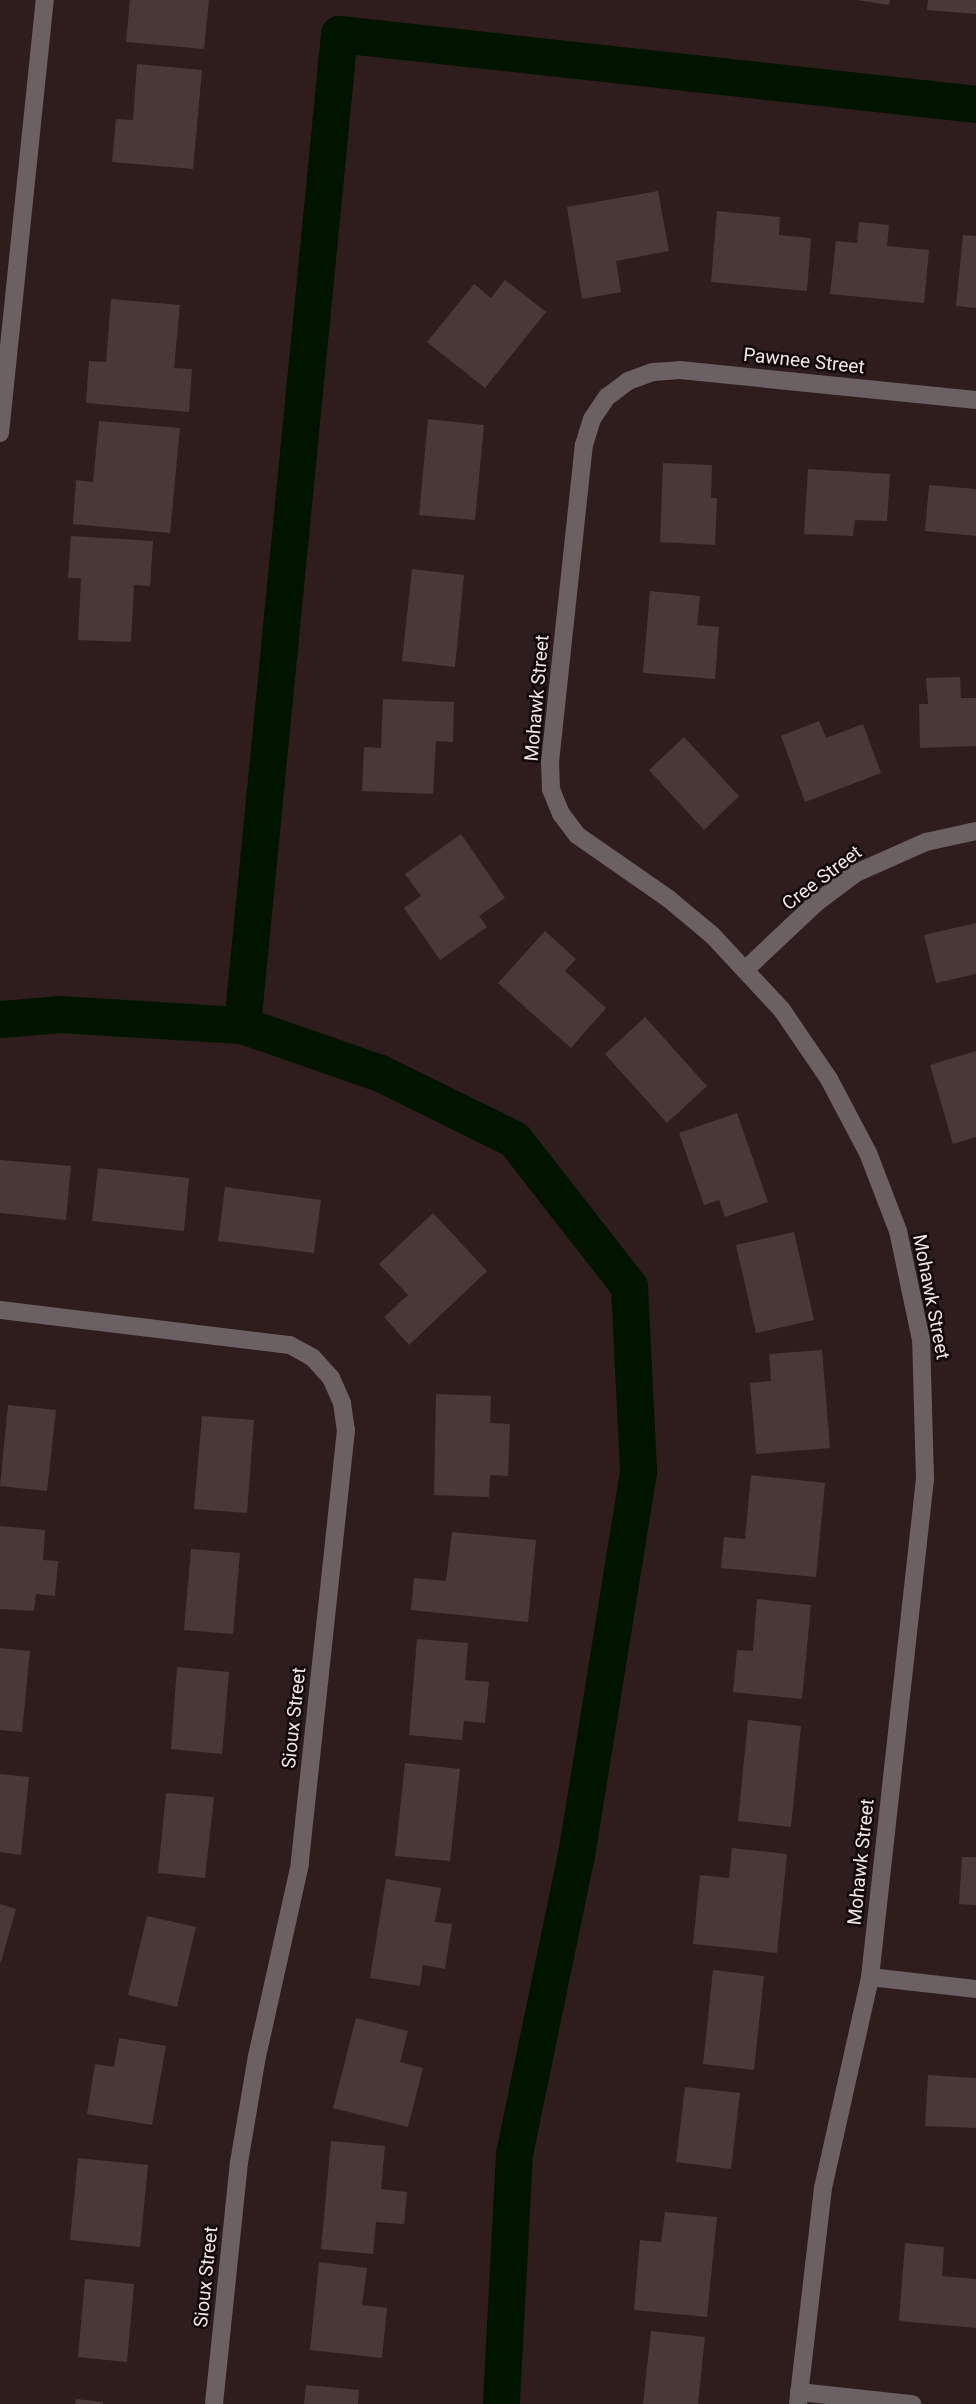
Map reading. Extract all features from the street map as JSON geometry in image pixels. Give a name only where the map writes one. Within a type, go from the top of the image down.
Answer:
[{"type":"street","points":[[0,433],[45,0]]},
{"type":"street","name":"Pawnee Street","points":[[628,381],[653,372],[680,370],[976,400]]},
{"type":"street","name":"Mohawk Street","points":[[628,381],[607,397],[592,419],[584,445],[550,762],[551,789],[561,814],[577,835],[669,899],[746,969],[782,1010],[829,1079],[868,1153],[898,1231],[921,1340],[925,1479],[870,1977],[823,2189],[798,2398]]},
{"type":"street","name":"Cree Street","points":[[746,969],[816,903],[856,873],[926,842],[976,831]]},
{"type":"street","name":"Sioux Street","points":[[0,1310],[290,1345],[313,1358],[331,1378],[342,1403],[346,1430],[300,1864],[257,2056],[239,2162],[214,2404]]},
{"type":"street","points":[[870,1977],[976,1989]]},
{"type":"street","points":[[798,2398],[912,2404]]},
{"type":"building","points":[[130,0],[209,0],[204,49],[126,42]]},
{"type":"building","points":[[857,0],[890,0],[889,5]]},
{"type":"building","points":[[928,0],[976,0],[976,14],[927,10]]},
{"type":"building","points":[[137,64],[202,70],[193,169],[112,162],[116,119],[133,120]]},
{"type":"building","points":[[658,191],[669,251],[616,261],[621,292],[582,299],[567,207]]},
{"type":"building","points":[[717,211],[780,217],[779,235],[811,238],[807,291],[711,282]]},
{"type":"building","points":[[859,222],[889,225],[887,246],[929,250],[924,303],[830,294],[836,241],[857,243]]},
{"type":"building","points":[[963,235],[976,236],[976,308],[956,306]]},
{"type":"building","points":[[505,280],[546,312],[485,388],[427,342],[474,284],[491,298]]},
{"type":"building","points":[[111,299],[180,305],[174,368],[192,369],[189,412],[86,403],[89,361],[106,362]]},
{"type":"building","points":[[428,419],[484,425],[475,520],[419,515]]},
{"type":"building","points":[[99,421],[180,428],[170,533],[73,524],[76,480],[93,482]]},
{"type":"building","points":[[663,463],[712,465],[711,498],[717,498],[715,545],[660,542]]},
{"type":"building","points":[[808,469],[890,474],[887,521],[855,520],[853,536],[804,534]]},
{"type":"building","points":[[929,485],[976,489],[976,536],[925,531]]},
{"type":"building","points":[[71,536],[153,541],[150,586],[134,585],[131,642],[78,640],[81,578],[68,578]]},
{"type":"building","points":[[412,569],[464,575],[455,667],[402,661]]},
{"type":"building","points":[[650,591],[700,596],[697,625],[719,627],[715,679],[643,673]]},
{"type":"building","points":[[960,677],[961,698],[976,698],[976,746],[920,748],[919,704],[928,704],[926,678]]},
{"type":"building","points":[[383,699],[454,702],[453,742],[436,741],[433,794],[362,791],[364,747],[381,748]]},
{"type":"building","points":[[819,721],[826,738],[863,724],[881,773],[805,802],[781,736]]},
{"type":"building","points":[[684,737],[739,796],[704,830],[649,770]]},
{"type":"building","points":[[461,834],[505,898],[479,916],[487,927],[440,960],[404,908],[421,896],[405,874]]},
{"type":"building","points":[[976,923],[976,974],[936,983],[924,935]]},
{"type":"building","points":[[545,931],[576,959],[565,971],[606,1008],[571,1048],[498,983]]},
{"type":"building","points":[[645,1017],[707,1086],[667,1123],[605,1054]]},
{"type":"building","points":[[976,1051],[976,1137],[953,1144],[930,1065]]},
{"type":"building","points":[[737,1113],[768,1202],[725,1217],[719,1200],[704,1205],[679,1133]]},
{"type":"building","points":[[0,1160],[71,1166],[66,1220],[0,1213]]},
{"type":"building","points":[[98,1168],[189,1178],[184,1231],[92,1221]]},
{"type":"building","points":[[225,1187],[321,1200],[314,1253],[218,1241]]},
{"type":"building","points":[[433,1213],[487,1271],[409,1345],[384,1317],[408,1295],[379,1264]]},
{"type":"building","points":[[794,1232],[814,1320],[756,1333],[736,1245]]},
{"type":"building","points":[[822,1350],[830,1448],[756,1454],[750,1383],[771,1381],[769,1354]]},
{"type":"building","points":[[436,1394],[491,1396],[490,1423],[510,1424],[508,1476],[490,1475],[489,1497],[434,1495]]},
{"type":"building","points":[[8,1405],[56,1410],[47,1491],[0,1486]]},
{"type":"building","points":[[202,1416],[254,1420],[247,1513],[194,1509]]},
{"type":"building","points":[[751,1475],[825,1483],[816,1577],[721,1568],[724,1537],[745,1539]]},
{"type":"building","points":[[0,1526],[45,1530],[43,1560],[58,1561],[55,1596],[36,1594],[34,1611],[0,1609]]},
{"type":"building","points":[[452,1532],[536,1540],[528,1622],[411,1610],[414,1578],[446,1581]]},
{"type":"building","points":[[191,1549],[240,1553],[233,1634],[184,1630]]},
{"type":"building","points":[[757,1599],[811,1605],[802,1699],[733,1692],[737,1650],[753,1651]]},
{"type":"building","points":[[417,1639],[468,1643],[465,1680],[489,1682],[485,1723],[464,1721],[462,1740],[409,1735]]},
{"type":"building","points":[[0,1648],[30,1651],[22,1732],[0,1730]]},
{"type":"building","points":[[177,1667],[229,1672],[222,1754],[171,1749]]},
{"type":"building","points":[[748,1720],[801,1726],[791,1827],[738,1821]]},
{"type":"building","points":[[405,1763],[460,1769],[450,1861],[395,1856]]},
{"type":"building","points":[[0,1774],[29,1777],[21,1855],[0,1852]]},
{"type":"building","points":[[166,1793],[214,1797],[205,1878],[158,1873]]},
{"type":"building","points":[[732,1848],[787,1854],[777,1953],[693,1944],[700,1875],[729,1878]]},
{"type":"building","points":[[962,1857],[976,1857],[976,1905],[959,1904]]},
{"type":"building","points":[[386,1879],[441,1888],[435,1922],[452,1924],[445,1969],[423,1965],[420,1986],[370,1978]]},
{"type":"building","points":[[0,1904],[16,1909],[1,1962],[0,1962]]},
{"type":"building","points":[[147,1916],[196,1927],[177,2007],[128,1995]]},
{"type":"building","points":[[713,1970],[764,1976],[754,2070],[703,2064]]},
{"type":"building","points":[[356,2018],[408,2031],[400,2062],[423,2068],[408,2127],[333,2108]]},
{"type":"building","points":[[119,2038],[166,2046],[152,2125],[87,2114],[95,2064],[114,2067]]},
{"type":"building","points":[[928,2075],[976,2078],[976,2128],[925,2126]]},
{"type":"building","points":[[685,2087],[740,2093],[731,2169],[676,2162]]},
{"type":"building","points":[[331,2141],[385,2146],[381,2189],[407,2192],[404,2224],[376,2222],[373,2254],[321,2249]]},
{"type":"building","points":[[78,2158],[148,2165],[140,2247],[70,2240]]},
{"type":"building","points":[[665,2212],[717,2217],[707,2317],[634,2310],[640,2240],[661,2242]]},
{"type":"building","points":[[905,2243],[944,2247],[942,2276],[976,2279],[976,2328],[899,2321]]},
{"type":"building","points":[[319,2262],[367,2268],[362,2305],[387,2308],[382,2358],[310,2350]]},
{"type":"building","points":[[85,2279],[134,2284],[127,2362],[78,2357]]},
{"type":"building","points":[[651,2331],[705,2337],[698,2404],[643,2404]]},
{"type":"building","points":[[306,2385],[359,2390],[358,2404],[304,2404]]},
{"type":"building","points":[[76,2399],[103,2402],[103,2404],[75,2404]]},
{"type":"waterway","points":[[0,1019],[60,1014],[242,1025],[339,34],[976,104]]},
{"type":"waterway","points":[[242,1025],[380,1073],[514,1139],[629,1286],[638,1472],[575,1859],[514,2153],[501,2404]]}]
